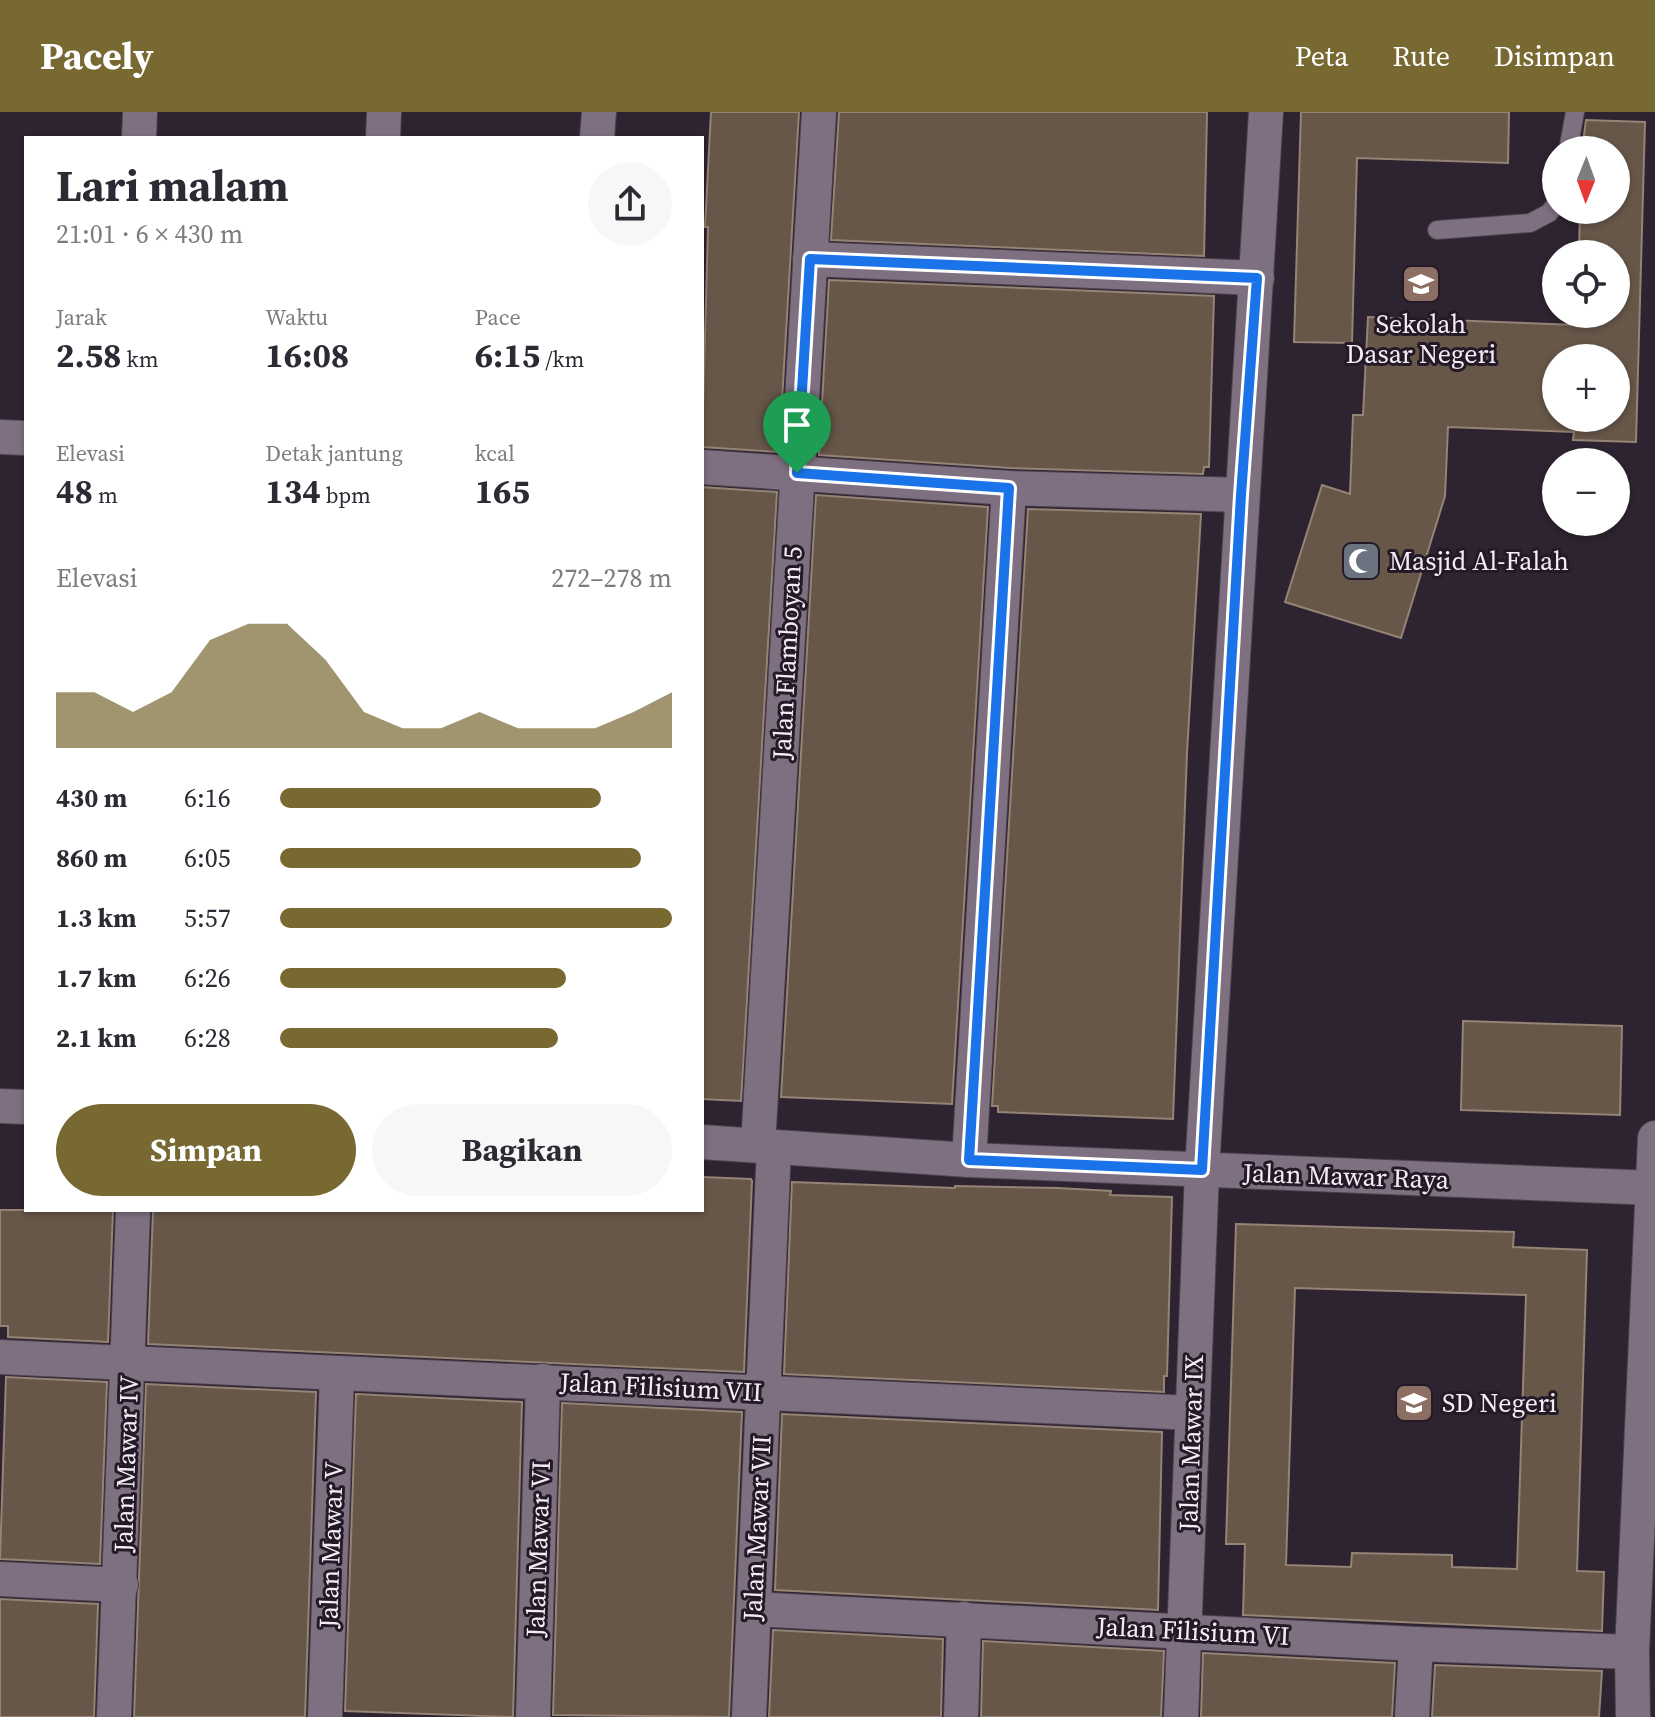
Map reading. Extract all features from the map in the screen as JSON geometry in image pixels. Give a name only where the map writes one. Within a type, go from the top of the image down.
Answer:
[{"type":"street","points":[[139,136],[140,112]]},
{"type":"street","points":[[383,136],[384,112]]},
{"type":"street","points":[[597,136],[599,112]]},
{"type":"street","name":"Jalan Flamboyan 5","points":[[766,1146],[797,473],[819,112]]},
{"type":"street","name":"Jalan Mawar IX","points":[[1181,1717],[1202,1170],[1266,112]]},
{"type":"street","points":[[810,259],[1257,278]]},
{"type":"street","points":[[0,437],[24,438]]},
{"type":"street","points":[[704,467],[1009,488],[1241,495]]},
{"type":"street","points":[[969,1160],[1009,488]]},
{"type":"street","points":[[0,1106],[24,1107]]},
{"type":"street","points":[[1633,1717],[1632,1652],[1655,1138]]},
{"type":"street","name":"Jalan Mawar Raya","points":[[704,1142],[969,1160],[1653,1188]]},
{"type":"street","name":"Jalan Mawar VII","points":[[749,1717],[764,1392],[766,1146]]},
{"type":"street","name":"Jalan Mawar IV","points":[[114,1717],[133,1212]]},
{"type":"street","name":"Jalan Filisium VII","points":[[0,1357],[1193,1413]]},
{"type":"street","name":"Jalan Mawar V","points":[[325,1717],[337,1374]]},
{"type":"street","name":"Jalan Mawar VI","points":[[533,1717],[543,1381]]},
{"type":"street","points":[[0,1579],[121,1585]]},
{"type":"street","name":"Jalan Filisium VI","points":[[754,1609],[1416,1644],[1632,1652]]},
{"type":"street","points":[[961,1717],[964,1619]]},
{"type":"street","points":[[1412,1717],[1416,1644]]},
{"type":"lane","points":[[1571,136],[1575,112]]},
{"type":"lane","points":[[1437,230],[1530,223],[1542,217]]},
{"type":"building","points":[[711,112],[799,112],[779,452],[704,447],[708,227],[705,227]]},
{"type":"building","points":[[839,112],[1207,112],[1204,256],[831,240]]},
{"type":"building","points":[[1301,112],[1509,112],[1508,163],[1357,158],[1352,343],[1294,342]]},
{"type":"building","points":[[1586,120],[1645,122],[1636,442],[1573,440],[1574,432],[1630,432],[1630,344],[1542,344],[1542,431],[1448,427],[1445,496],[1401,638],[1285,602],[1322,485],[1350,494],[1353,415],[1363,415],[1368,317],[1542,324],[1542,328],[1630,328],[1630,240],[1579,240],[1580,224],[1630,224],[1630,136],[1584,136]]},
{"type":"building","points":[[829,280],[1214,296],[1209,467],[1204,467],[1203,474],[1010,468],[819,455]]},
{"type":"building","points":[[704,487],[777,492],[741,1101],[704,1099]]},
{"type":"building","points":[[816,495],[988,507],[952,1104],[781,1097]]},
{"type":"building","points":[[1028,509],[1201,514],[1187,753],[1173,1119],[998,1112],[998,1106],[992,1106]]},
{"type":"building","points":[[1463,1021],[1622,1026],[1620,1115],[1461,1110]]},
{"type":"building","points":[[704,1177],[752,1181],[744,1372],[148,1344],[153,1212],[704,1212]]},
{"type":"building","points":[[792,1182],[1058,1188],[1111,1191],[1110,1195],[1172,1197],[1164,1392],[784,1374]]},
{"type":"building","points":[[0,1210],[113,1212],[108,1342],[8,1337],[8,1326],[0,1326]]},
{"type":"building","points":[[1236,1224],[1514,1232],[1513,1247],[1587,1250],[1577,1571],[1604,1572],[1602,1631],[1243,1615],[1245,1544],[1226,1544]],"holes":[[[1295,1288],[1526,1295],[1517,1569],[1452,1567],[1452,1555],[1352,1553],[1351,1567],[1286,1565]]]},
{"type":"building","points":[[6,1377],[107,1382],[100,1564],[0,1559]]},
{"type":"building","points":[[146,1384],[316,1392],[305,1717],[134,1717]]},
{"type":"building","points":[[356,1394],[522,1402],[513,1717],[345,1711]]},
{"type":"building","points":[[562,1403],[742,1412],[729,1717],[553,1715]]},
{"type":"building","points":[[782,1414],[1162,1432],[1158,1610],[775,1590]]},
{"type":"building","points":[[0,1599],[98,1604],[94,1717],[0,1717]]},
{"type":"building","points":[[773,1630],[943,1639],[941,1717],[769,1717]]},
{"type":"building","points":[[983,1641],[1164,1651],[1161,1717],[981,1717]]},
{"type":"building","points":[[1203,1653],[1395,1663],[1392,1717],[1201,1717]]},
{"type":"building","points":[[1435,1665],[1602,1671],[1599,1717],[1432,1717]]},
{"type":"place","name":"Sekolah Dasar Negeri","points":[[1421,284]]},
{"type":"place","name":"Masjid Al-Falah","points":[[1361,561]]},
{"type":"place","name":"SD Negeri","points":[[1414,1403]]},
{"type":"route","points":[[810,259],[1257,278],[1241,495],[1202,1170],[969,1160],[1009,488],[797,473],[810,259]]}]
